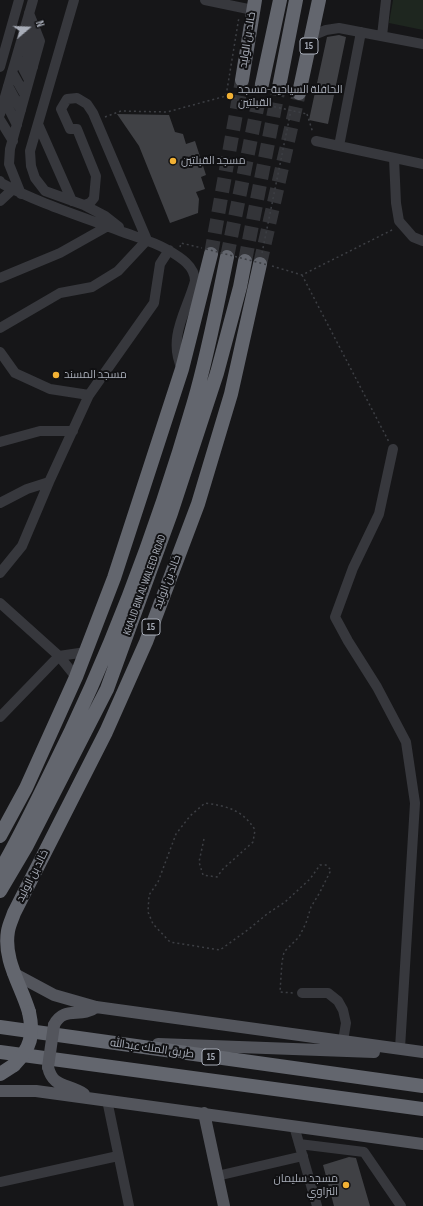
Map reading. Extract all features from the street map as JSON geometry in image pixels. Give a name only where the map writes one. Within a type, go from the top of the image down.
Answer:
[{"type":"highway","points":[[262,84],[280,0]]},
{"type":"highway","points":[[279,87],[296,0]]},
{"type":"highway","name":"15","points":[[299,93],[319,0]]},
{"type":"highway","name":"خالد بن الوليد","points":[[242,80],[250,6]]},
{"type":"highway","points":[[0,836],[26,788],[76,677],[114,578],[182,369],[208,252]]},
{"type":"highway","name":"KHALID BIN AL WALEED ROAD","points":[[0,891],[114,637],[138,573],[174,467],[194,401],[210,338],[227,257]]},
{"type":"highway","name":"KHALID BIN AL WALEED ROAD","points":[[0,871],[22,844],[107,688],[171,513],[217,373],[240,287],[245,261]]},
{"type":"highway","name":"خالد بن الوليد","points":[[0,1074],[14,1065],[25,1055],[30,1041],[31,1026],[24,995],[13,973],[7,948],[8,930],[14,913],[106,732],[146,642],[198,504],[231,394],[264,264]]},
{"type":"highway","name":"15","points":[[0,927],[14,913]]},
{"type":"highway","points":[[0,967],[13,973]]},
{"type":"highway","name":"طريق الملك عبدالله","points":[[0,1027],[423,1086]]},
{"type":"highway","name":"طريق الملك عبدالله","points":[[0,1052],[423,1109]]},
{"type":"main road","points":[[13,973],[54,995],[96,1007],[400,1048],[423,1053]]},
{"type":"main road","points":[[87,1097],[74,1088],[56,1083],[51,1076],[48,1067],[54,1025],[62,1015],[70,1012],[85,1012],[96,1007]]},
{"type":"main road","points":[[98,1041],[423,1053]]},
{"type":"main road","points":[[0,1090],[36,1091],[87,1097],[423,1144]]},
{"type":"main road","points":[[204,1113],[224,1206]]},
{"type":"street","points":[[0,67],[19,0]]},
{"type":"street","points":[[0,114],[33,0]]},
{"type":"street","points":[[74,0],[30,151],[31,166],[35,178],[45,191],[84,205],[105,216],[125,232]]},
{"type":"street","points":[[205,0],[250,6]]},
{"type":"street","points":[[382,36],[386,0]]},
{"type":"street","points":[[17,192],[8,164],[13,140],[40,41],[29,13]]},
{"type":"street","points":[[25,28],[36,54]]},
{"type":"street","points":[[311,36],[318,32],[333,28],[423,44]]},
{"type":"street","points":[[339,146],[361,32]]},
{"type":"street","points":[[21,42],[33,67]]},
{"type":"street","points":[[16,56],[29,80]]},
{"type":"street","points":[[12,72],[25,95]]},
{"type":"street","points":[[8,86],[21,110]]},
{"type":"street","points":[[84,205],[90,203],[94,198],[96,176],[77,130],[70,129],[61,109],[67,100],[77,98],[87,104],[94,113],[148,240]]},
{"type":"street","points":[[4,100],[17,125]]},
{"type":"street","points":[[0,120],[13,140]]},
{"type":"street","points":[[38,124],[72,201]]},
{"type":"street","points":[[316,141],[423,164]]},
{"type":"street","points":[[394,158],[396,203],[399,221],[413,237],[423,240]]},
{"type":"street","points":[[0,181],[17,192],[148,240],[169,250],[189,265],[195,277],[194,284],[176,337],[177,356],[182,369]]},
{"type":"street","points":[[0,201],[17,192]]},
{"type":"street","points":[[0,278],[60,253],[108,226]]},
{"type":"street","points":[[0,328],[60,293],[92,288],[118,271],[148,240]]},
{"type":"street","points":[[0,573],[22,546],[49,482],[89,395],[154,303],[160,264],[169,250]]},
{"type":"street","points":[[0,352],[15,373],[50,389],[89,395]]},
{"type":"street","points":[[0,442],[40,431],[73,431]]},
{"type":"street","points":[[393,449],[379,514],[353,568],[335,617],[348,641],[377,687],[406,742],[416,803],[400,1048]]},
{"type":"street","points":[[0,503],[27,489],[49,482]]},
{"type":"street","points":[[0,603],[59,656],[76,677]]},
{"type":"street","points":[[0,717],[59,656],[86,652]]},
{"type":"street","points":[[302,993],[328,993],[338,1001],[343,1010],[346,1023],[343,1041]]},
{"type":"street","points":[[107,1100],[129,1206]]},
{"type":"street","points":[[294,1126],[317,1206]]},
{"type":"street","points":[[300,1144],[364,1152],[401,1206]]},
{"type":"street","points":[[0,1182],[118,1156]]},
{"type":"street","points":[[217,1176],[303,1156]]},
{"type":"path","points":[[226,96],[250,6]]},
{"type":"path","points":[[96,120],[120,111],[167,112],[226,96],[307,114],[316,141]]},
{"type":"path","points":[[264,264],[291,110]]},
{"type":"path","points":[[178,257],[181,243],[208,252],[264,264],[302,275],[402,224]]},
{"type":"path","points":[[302,275],[393,449]]},
{"type":"path","points":[[204,839],[199,862],[203,874],[217,877],[223,869],[253,842],[255,830],[249,820],[227,806],[205,803],[190,816],[176,834],[158,882],[149,895],[148,912],[153,924],[170,942],[220,950],[285,902],[310,879],[320,865],[326,865],[330,870],[320,892],[310,906],[306,923],[299,936],[284,952],[280,992],[302,993]]},
{"type":"shaded area","points":[[393,0],[423,0],[423,30],[389,23]]},
{"type":"building","points":[[339,35],[346,37],[328,124],[309,120],[327,37]]},
{"type":"building","name":"مسجد القبلتين","points":[[117,114],[169,115],[175,132],[183,134],[186,144],[195,141],[206,175],[201,177],[205,189],[196,192],[199,199],[198,213],[170,223],[139,146]]},
{"type":"building","name":"مسجد سليمان النزاوي","points":[[349,1157],[356,1158],[370,1206],[334,1206],[323,1165]]},
{"type":"tunnel","points":[[211,254],[242,80]]},
{"type":"tunnel","points":[[227,257],[262,84]]},
{"type":"tunnel","points":[[245,261],[279,87]]},
{"type":"tunnel","points":[[260,264],[299,93]]},
{"type":"place","name":"الحافلة السياحية-مسجد القبلتين","points":[[230,96]]},
{"type":"place","name":"مسجد القبلتين","points":[[173,161]]},
{"type":"place","name":"مسجد المسند","points":[[56,375]]},
{"type":"place","name":"مسجد سليمان النزاوي","points":[[346,1185]]}]
